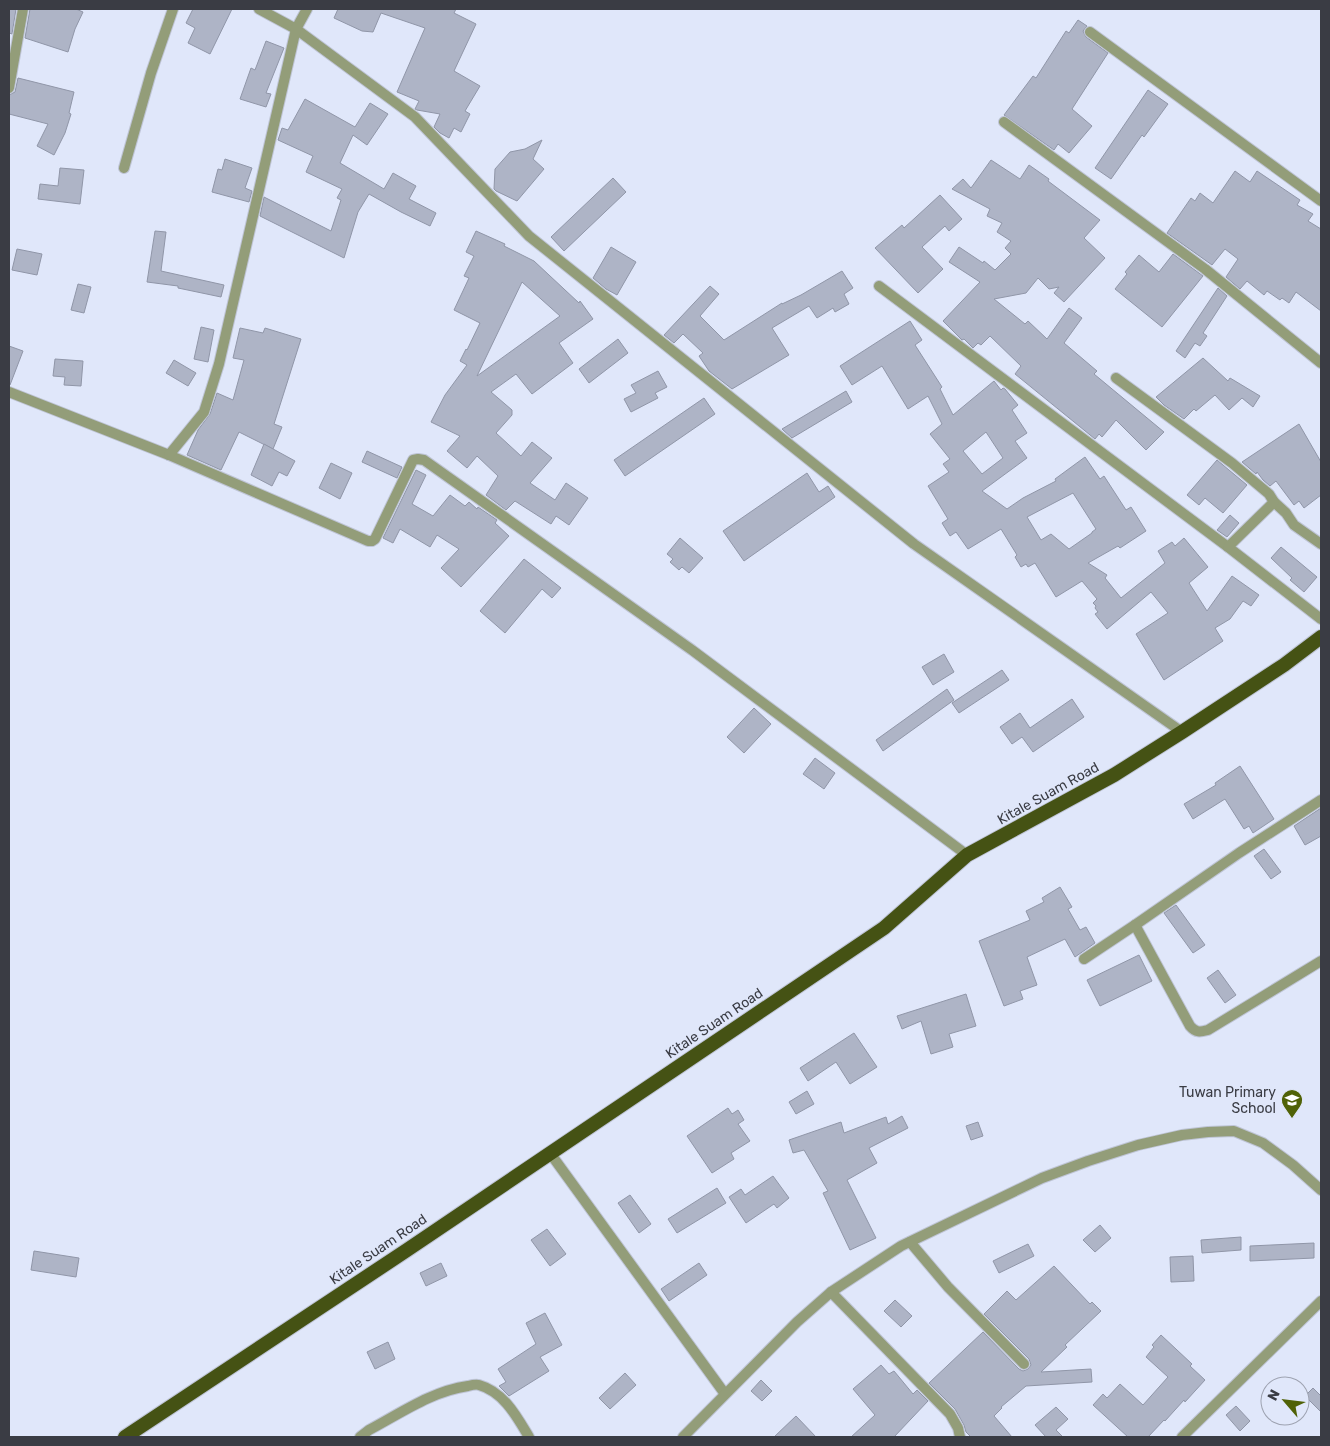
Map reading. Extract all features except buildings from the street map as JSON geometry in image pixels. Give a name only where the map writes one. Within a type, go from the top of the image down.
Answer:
[{"type":"highway","name":"Kitale Suam Road","points":[[125,1437],[884,928],[967,856],[1114,775],[1284,665],[1321,638]]},
{"type":"street","points":[[9,88],[23,9]]},
{"type":"street","points":[[124,168],[151,73],[173,9]]},
{"type":"street","points":[[259,9],[296,29],[415,117],[529,236],[891,526],[922,550],[1182,732]]},
{"type":"street","points":[[169,455],[204,412],[219,364],[296,29],[308,9]]},
{"type":"street","points":[[1090,32],[1321,201]]},
{"type":"street","points":[[1004,122],[1205,269],[1321,363]]},
{"type":"street","points":[[879,286],[1228,547],[1321,619]]},
{"type":"street","points":[[1116,378],[1232,463],[1269,494],[1294,525],[1321,544]]},
{"type":"street","points":[[9,392],[169,455],[368,541],[375,539],[413,460],[418,458],[424,460],[692,650],[967,856]]},
{"type":"street","points":[[1228,547],[1274,502]]},
{"type":"street","points":[[1084,959],[1239,853],[1321,800]]},
{"type":"street","points":[[1135,925],[1190,1026],[1194,1031],[1199,1032],[1208,1030],[1321,961]]},
{"type":"street","points":[[683,1437],[796,1322],[831,1292],[880,1258],[901,1246],[1042,1178],[1138,1145],[1182,1135],[1234,1132],[1249,1136],[1263,1143],[1293,1165],[1321,1190]]},
{"type":"street","points":[[550,1153],[725,1394]]},
{"type":"street","points":[[910,1242],[948,1287],[1024,1364]]},
{"type":"street","points":[[831,1292],[950,1414],[958,1428],[960,1437]]},
{"type":"street","points":[[1182,1437],[1321,1301]]},
{"type":"street","points":[[360,1437],[436,1394],[458,1387],[478,1384],[497,1394],[512,1410],[529,1437]]},
{"type":"place","name":"Tuwan Primary School","points":[[1292,1119]]}]
